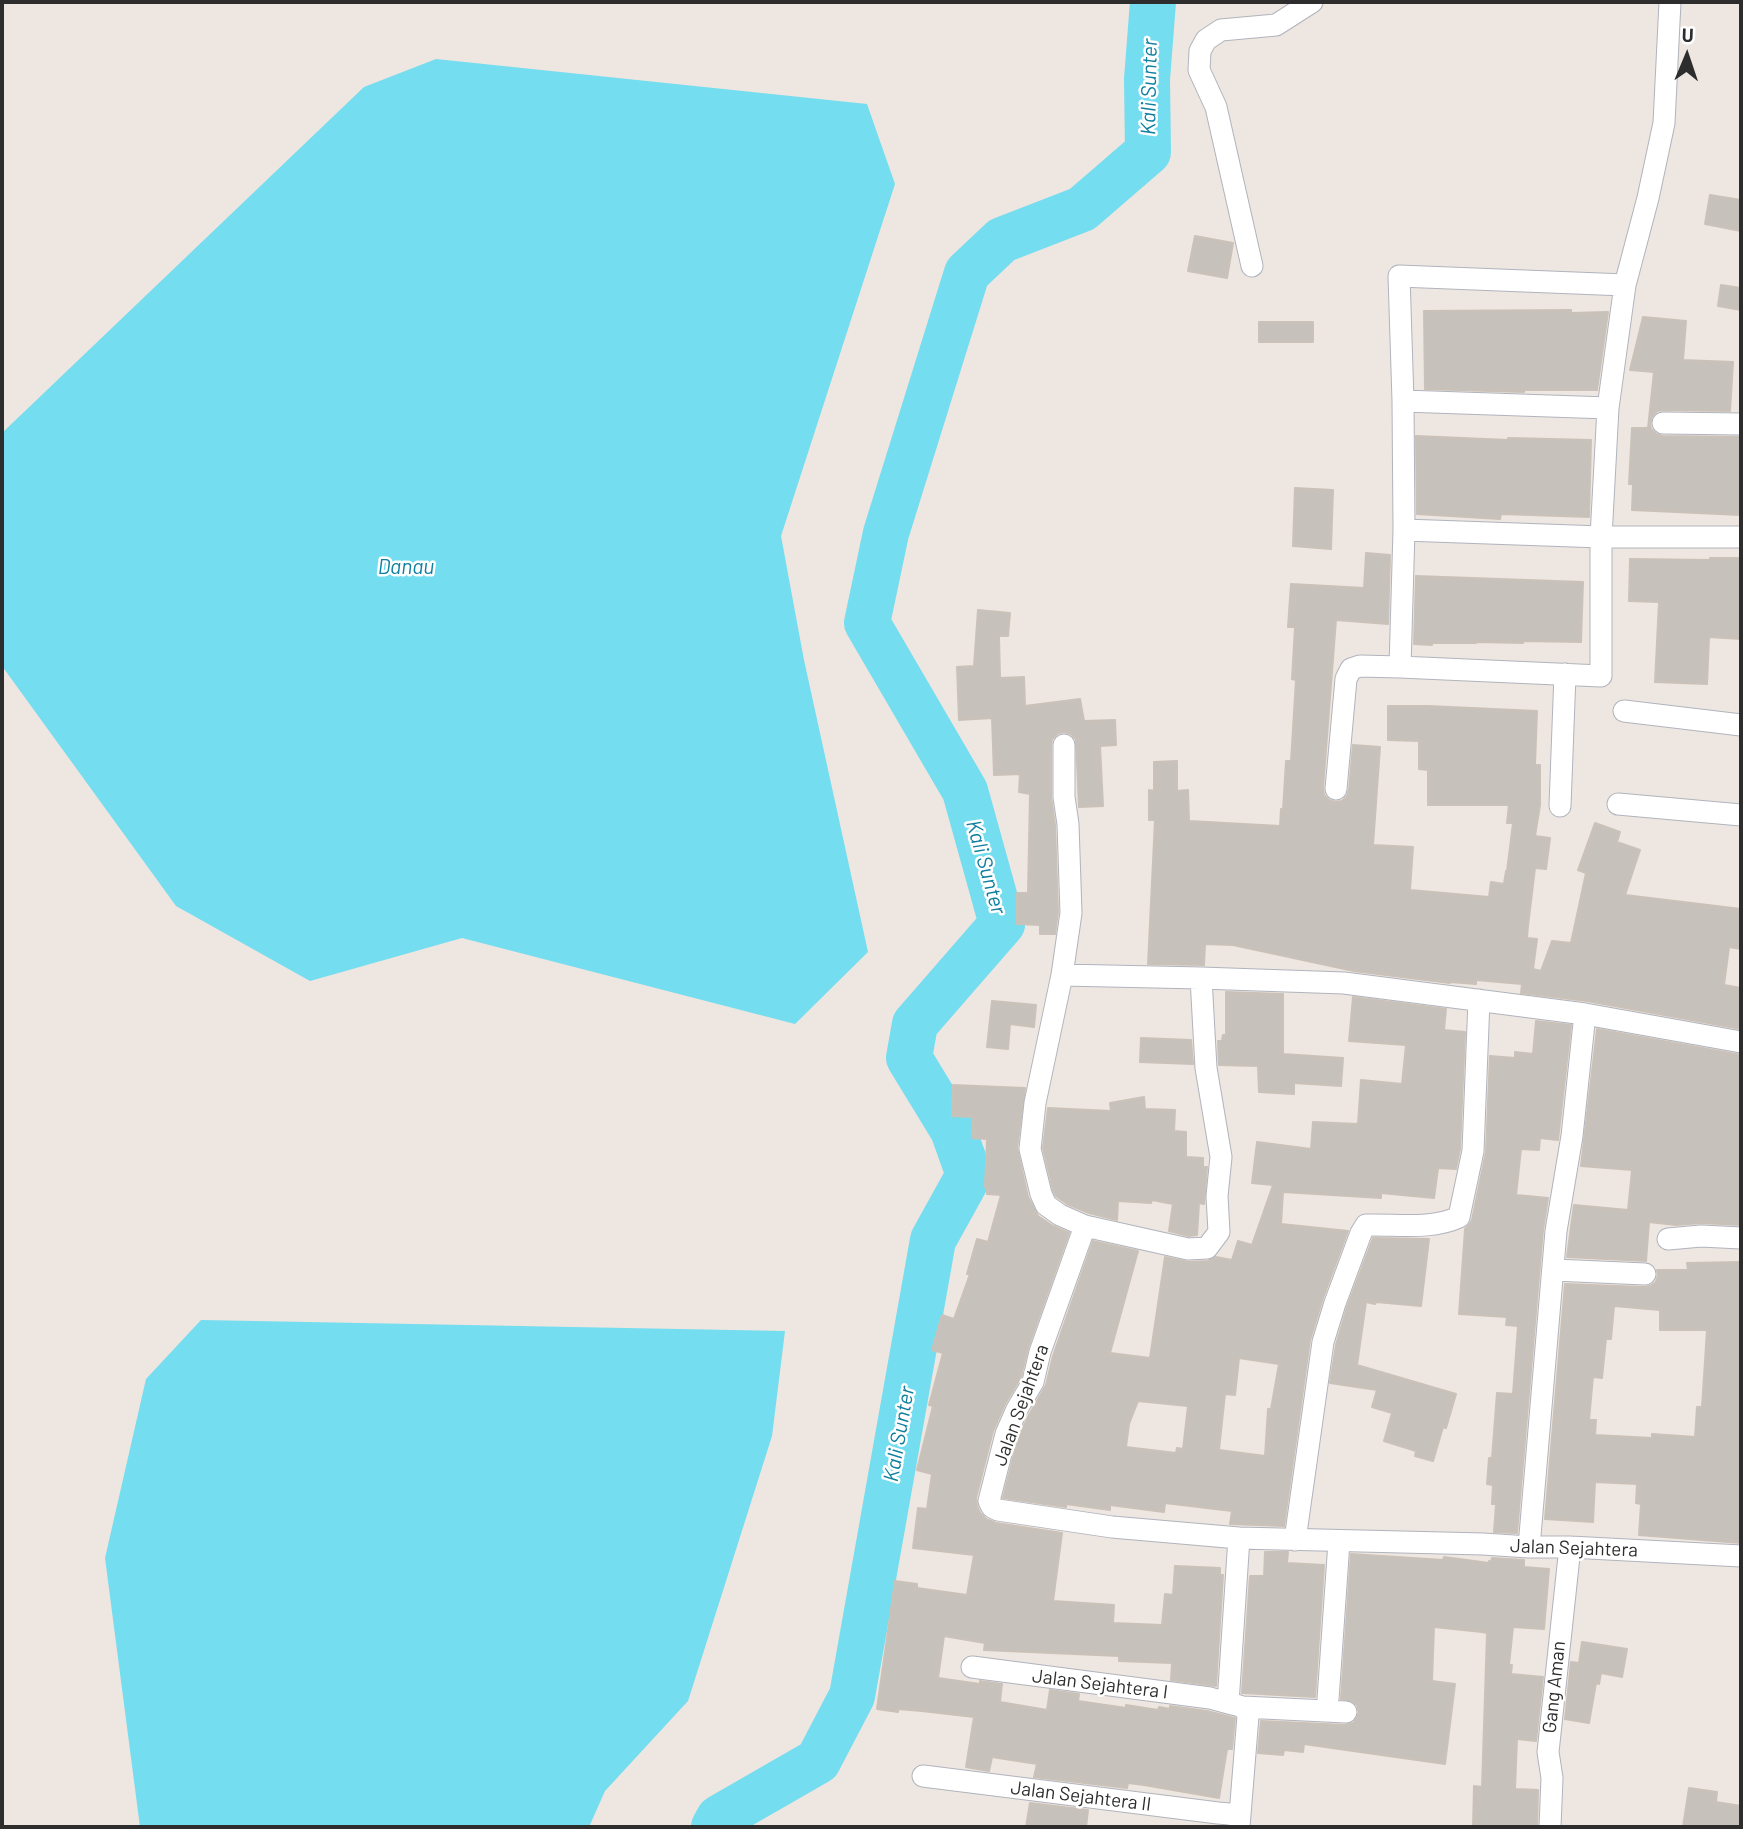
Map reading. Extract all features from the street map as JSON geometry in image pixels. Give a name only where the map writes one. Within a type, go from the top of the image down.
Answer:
[{"type":"street","points":[[1252,267],[1216,107],[1199,70],[1200,51],[1206,40],[1221,30],[1276,25],[1312,2]]},
{"type":"street","points":[[1336,789],[1346,679],[1350,669],[1360,666],[1401,667],[1601,677],[1601,537],[1608,408],[1625,285],[1664,123],[1670,2]]},
{"type":"street","points":[[1401,667],[1403,401],[1394,276],[1625,285]]},
{"type":"street","points":[[1403,401],[1608,408]]},
{"type":"street","points":[[1663,422],[1741,424]]},
{"type":"street","points":[[1404,530],[1601,537],[1741,537]]},
{"type":"street","points":[[1560,806],[1565,674]]},
{"type":"street","points":[[1624,711],[1741,725]]},
{"type":"street","points":[[1064,745],[1064,797],[1068,824],[1071,913],[1062,975],[1035,1103],[1030,1150],[1046,1205],[1060,1215],[1086,1226],[1188,1249],[1207,1248],[1219,1232],[1217,1196],[1221,1157],[1206,1068],[1201,978]]},
{"type":"street","points":[[1618,804],[1741,816]]},
{"type":"street","points":[[1062,975],[1344,983],[1585,1014],[1741,1042]]},
{"type":"street","points":[[1295,1540],[1323,1342],[1361,1233],[1366,1226],[1430,1225],[1459,1217],[1473,1151],[1479,1000]]},
{"type":"street","points":[[1529,1547],[1556,1231],[1572,1136],[1585,1014]]},
{"type":"street","name":"Jalan Sejahtera","points":[[1086,1226],[1040,1352],[1033,1382],[1006,1434],[989,1501],[992,1507],[1112,1527],[1239,1538],[1570,1547],[1741,1556]]},
{"type":"street","points":[[1668,1239],[1701,1236],[1741,1238]]},
{"type":"street","points":[[1554,1270],[1645,1274]]},
{"type":"street","points":[[1239,1538],[1236,1705],[1247,1713],[1248,1720],[1239,1821]]},
{"type":"street","points":[[1328,1699],[1339,1542]]},
{"type":"street","name":"Gang Aman","points":[[1550,1827],[1552,1779],[1548,1752],[1570,1547]]},
{"type":"street","name":"Jalan Sejahtera I","points":[[972,1667],[1210,1698],[1236,1705],[1346,1712]]},
{"type":"street","name":"Jalan Sejahtera II","points":[[923,1776],[1218,1813],[1239,1821]]},
{"type":"water","name":"Danau","points":[[436,59],[867,104],[895,184],[781,536],[804,660],[868,952],[795,1024],[462,938],[310,981],[176,906],[2,666],[2,433],[364,87]]},
{"type":"water","points":[[201,1320],[785,1331],[772,1436],[688,1701],[605,1791],[589,1827],[140,1827],[105,1558],[146,1379]]},
{"type":"building","points":[[1710,195],[1741,200],[1741,231],[1705,224]]},
{"type":"building","points":[[1195,236],[1233,243],[1227,278],[1188,271]]},
{"type":"building","points":[[1721,285],[1741,288],[1741,310],[1718,306]]},
{"type":"building","points":[[1571,310],[1571,313],[1608,312],[1597,390],[1524,392],[1425,389],[1424,311]]},
{"type":"building","points":[[1643,317],[1686,321],[1683,360],[1733,362],[1730,411],[1662,410],[1652,416],[1650,424],[1656,434],[1662,436],[1741,437],[1741,515],[1632,510],[1633,484],[1629,484],[1632,428],[1648,428],[1654,372],[1630,370]]},
{"type":"building","points":[[1259,322],[1313,322],[1313,342],[1259,342]]},
{"type":"building","points":[[1416,436],[1591,440],[1589,517],[1501,514],[1500,519],[1417,514]]},
{"type":"building","points":[[1295,488],[1333,490],[1331,549],[1293,546]]},
{"type":"building","points":[[1366,553],[1390,555],[1388,624],[1336,620],[1324,795],[1335,802],[1342,801],[1347,796],[1353,745],[1380,747],[1373,845],[1413,847],[1410,890],[1489,897],[1491,882],[1504,884],[1507,871],[1513,823],[1507,823],[1509,805],[1428,805],[1428,770],[1419,769],[1419,741],[1388,740],[1388,706],[1537,711],[1535,765],[1540,765],[1540,805],[1535,836],[1550,838],[1546,869],[1535,868],[1527,938],[1537,939],[1533,969],[1541,971],[1552,941],[1571,943],[1586,873],[1578,870],[1595,823],[1620,832],[1617,842],[1640,850],[1625,895],[1741,909],[1741,949],[1729,947],[1724,985],[1741,988],[1741,1029],[1587,1001],[1521,993],[1522,984],[1476,980],[1476,984],[1450,983],[1354,971],[1233,945],[1205,944],[1204,965],[1148,964],[1155,820],[1149,820],[1149,790],[1154,791],[1154,762],[1177,761],[1177,791],[1188,790],[1189,821],[1280,826],[1286,761],[1291,761],[1296,680],[1292,679],[1295,627],[1288,627],[1291,584],[1364,588]]},
{"type":"building","points":[[1741,558],[1741,639],[1709,637],[1707,684],[1655,682],[1659,602],[1629,601],[1630,559]]},
{"type":"building","points":[[1416,576],[1583,582],[1581,642],[1414,644]]},
{"type":"building","points":[[978,610],[1010,613],[1008,636],[999,636],[1000,678],[1024,677],[1025,706],[1080,699],[1084,721],[1115,720],[1116,745],[1100,746],[1103,806],[1079,807],[1076,739],[1065,732],[1058,733],[1052,739],[1051,797],[1055,825],[1058,912],[1055,934],[1040,934],[1040,925],[1017,924],[1017,893],[1028,893],[1030,794],[1019,792],[1020,774],[994,775],[992,718],[959,720],[957,667],[974,666]]},
{"type":"building","points":[[1226,992],[1283,994],[1283,1054],[1343,1058],[1341,1086],[1294,1083],[1294,1094],[1259,1092],[1258,1066],[1219,1065],[1218,1041],[1222,1041],[1223,1035],[1226,1035]]},
{"type":"building","points":[[1353,997],[1446,1009],[1444,1030],[1465,1032],[1460,1149],[1456,1169],[1438,1168],[1434,1198],[1381,1193],[1381,1198],[1283,1192],[1281,1224],[1348,1231],[1310,1340],[1284,1526],[1230,1524],[1232,1511],[1165,1503],[1164,1512],[1110,1505],[1110,1510],[1066,1504],[1066,1507],[1003,1498],[1018,1438],[1046,1385],[1053,1356],[1093,1241],[1138,1251],[1110,1353],[1150,1358],[1165,1257],[1188,1262],[1208,1261],[1216,1257],[1232,1260],[1238,1241],[1252,1245],[1273,1185],[1252,1183],[1257,1142],[1311,1149],[1313,1122],[1358,1124],[1361,1080],[1402,1084],[1406,1045],[1349,1041]],"holes":[[[1239,1358],[1279,1364],[1271,1409],[1268,1409],[1265,1456],[1219,1450],[1225,1394],[1235,1395]],[[1138,1401],[1188,1406],[1183,1449],[1177,1448],[1176,1453],[1126,1447],[1129,1424]]]},
{"type":"building","points":[[992,1001],[1036,1005],[1034,1027],[1010,1024],[1008,1049],[987,1047]]},
{"type":"building","points":[[1536,1021],[1571,1025],[1558,1140],[1540,1138],[1539,1150],[1521,1149],[1516,1195],[1548,1198],[1517,1533],[1494,1532],[1496,1504],[1492,1504],[1493,1485],[1487,1484],[1489,1458],[1492,1458],[1497,1393],[1513,1394],[1518,1326],[1506,1325],[1507,1317],[1459,1314],[1465,1229],[1472,1220],[1486,1152],[1490,1056],[1515,1058],[1515,1052],[1533,1054]]},
{"type":"building","points":[[1597,1029],[1741,1055],[1741,1225],[1676,1225],[1649,1222],[1646,1261],[1567,1257],[1574,1205],[1628,1210],[1632,1170],[1581,1166]]},
{"type":"building","points":[[1141,1038],[1191,1040],[1193,1064],[1140,1062]]},
{"type":"building","points":[[953,1085],[1025,1088],[1017,1148],[1028,1197],[1038,1216],[1069,1233],[1028,1348],[1021,1377],[993,1431],[976,1498],[980,1513],[996,1523],[1062,1533],[1053,1601],[1114,1605],[1113,1623],[1162,1625],[1165,1594],[1173,1595],[1175,1566],[1220,1568],[1220,1575],[1223,1575],[1216,1686],[1171,1680],[1172,1663],[1119,1661],[1119,1656],[984,1650],[985,1643],[944,1636],[938,1678],[1002,1684],[1000,1702],[1047,1710],[1050,1690],[1079,1694],[1078,1701],[1158,1710],[1159,1707],[1170,1709],[1170,1706],[1235,1718],[1232,1749],[1227,1749],[1219,1798],[1128,1783],[1127,1788],[1034,1777],[1037,1764],[992,1757],[989,1771],[966,1767],[974,1717],[877,1709],[895,1581],[917,1584],[917,1588],[967,1595],[974,1555],[913,1548],[918,1508],[927,1509],[932,1474],[917,1470],[933,1406],[929,1405],[943,1353],[932,1350],[942,1315],[954,1319],[970,1274],[967,1274],[977,1239],[988,1242],[1001,1195],[987,1194],[985,1187],[987,1139],[972,1138],[973,1117],[952,1116]]},
{"type":"building","points":[[1144,1097],[1145,1109],[1175,1110],[1174,1131],[1186,1132],[1186,1157],[1203,1158],[1203,1167],[1207,1167],[1204,1204],[1199,1203],[1197,1235],[1189,1236],[1169,1231],[1173,1204],[1152,1200],[1151,1203],[1118,1201],[1117,1220],[1067,1204],[1056,1196],[1053,1190],[1043,1148],[1048,1108],[1111,1111],[1110,1103]]},
{"type":"building","points":[[1373,1238],[1429,1239],[1421,1306],[1366,1302],[1357,1365],[1456,1394],[1433,1461],[1415,1456],[1416,1451],[1384,1441],[1392,1413],[1372,1407],[1377,1390],[1330,1383],[1336,1345],[1347,1307]]},
{"type":"building","points":[[1741,1262],[1741,1543],[1639,1535],[1641,1504],[1636,1503],[1637,1484],[1595,1482],[1593,1522],[1545,1519],[1565,1284],[1645,1287],[1656,1282],[1657,1270],[1688,1270],[1687,1263]],"holes":[[[1614,1306],[1660,1310],[1660,1330],[1707,1330],[1702,1407],[1697,1407],[1695,1437],[1652,1434],[1652,1438],[1595,1435],[1596,1420],[1589,1420],[1593,1377],[1602,1378],[1606,1339],[1611,1339]]]},
{"type":"building","points":[[1265,1552],[1288,1552],[1287,1563],[1324,1565],[1315,1697],[1242,1693],[1250,1576],[1264,1576]]},
{"type":"building","points":[[1351,1554],[1443,1560],[1444,1557],[1489,1563],[1492,1558],[1524,1560],[1524,1567],[1549,1569],[1544,1629],[1513,1627],[1509,1665],[1512,1665],[1511,1674],[1543,1677],[1536,1741],[1517,1739],[1515,1789],[1538,1790],[1537,1827],[1473,1827],[1474,1786],[1482,1787],[1487,1633],[1434,1627],[1432,1681],[1455,1684],[1445,1764],[1304,1744],[1303,1752],[1284,1750],[1283,1755],[1258,1753],[1261,1721],[1345,1725],[1353,1723],[1357,1718],[1357,1705],[1341,1699]]},
{"type":"building","points":[[1582,1642],[1627,1649],[1622,1677],[1601,1673],[1599,1684],[1596,1683],[1589,1723],[1565,1719],[1571,1662],[1579,1663]]},
{"type":"building","points":[[1689,1788],[1717,1792],[1716,1802],[1741,1806],[1741,1827],[1683,1827]]},
{"type":"building","points":[[1030,1803],[1088,1810],[1086,1827],[1026,1827]]},
{"type":"waterway","name":"Kali Sunter","points":[[714,1827],[719,1818],[818,1761],[852,1696],[933,1240],[969,1175],[953,1130],[909,1058],[915,1024],[1002,924],[965,791],[867,623],[886,533],[967,273],[1002,240],[1082,209],[1148,152],[1147,79],[1153,2]]}]
